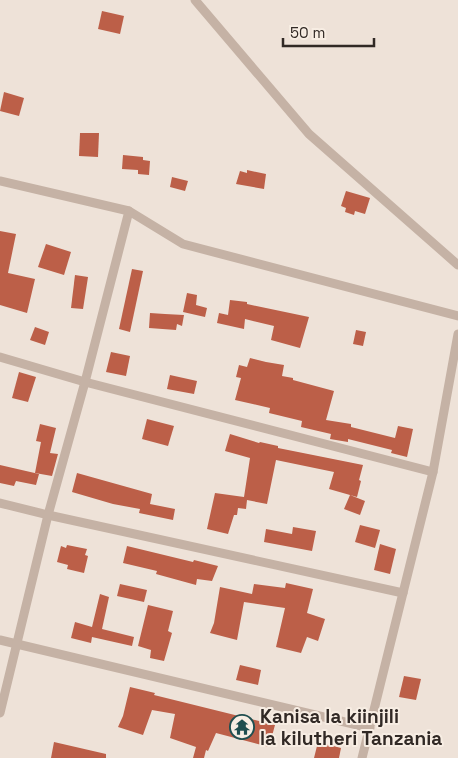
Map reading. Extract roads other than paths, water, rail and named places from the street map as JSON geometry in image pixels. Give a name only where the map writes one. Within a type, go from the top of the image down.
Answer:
[{"type":"street","points":[[196,0],[309,134],[458,265]]},
{"type":"street","points":[[0,181],[129,212],[183,244],[458,316]]},
{"type":"street","points":[[0,713],[48,515],[129,212]]},
{"type":"street","points":[[362,758],[433,472],[458,334]]},
{"type":"street","points":[[0,358],[85,382],[433,472]]},
{"type":"street","points":[[0,503],[403,592]]},
{"type":"street","points":[[0,640],[370,728]]},
{"type":"place","name":"Kanisa la kiinjili la kilutheri Tanzania","points":[[242,727]]}]
